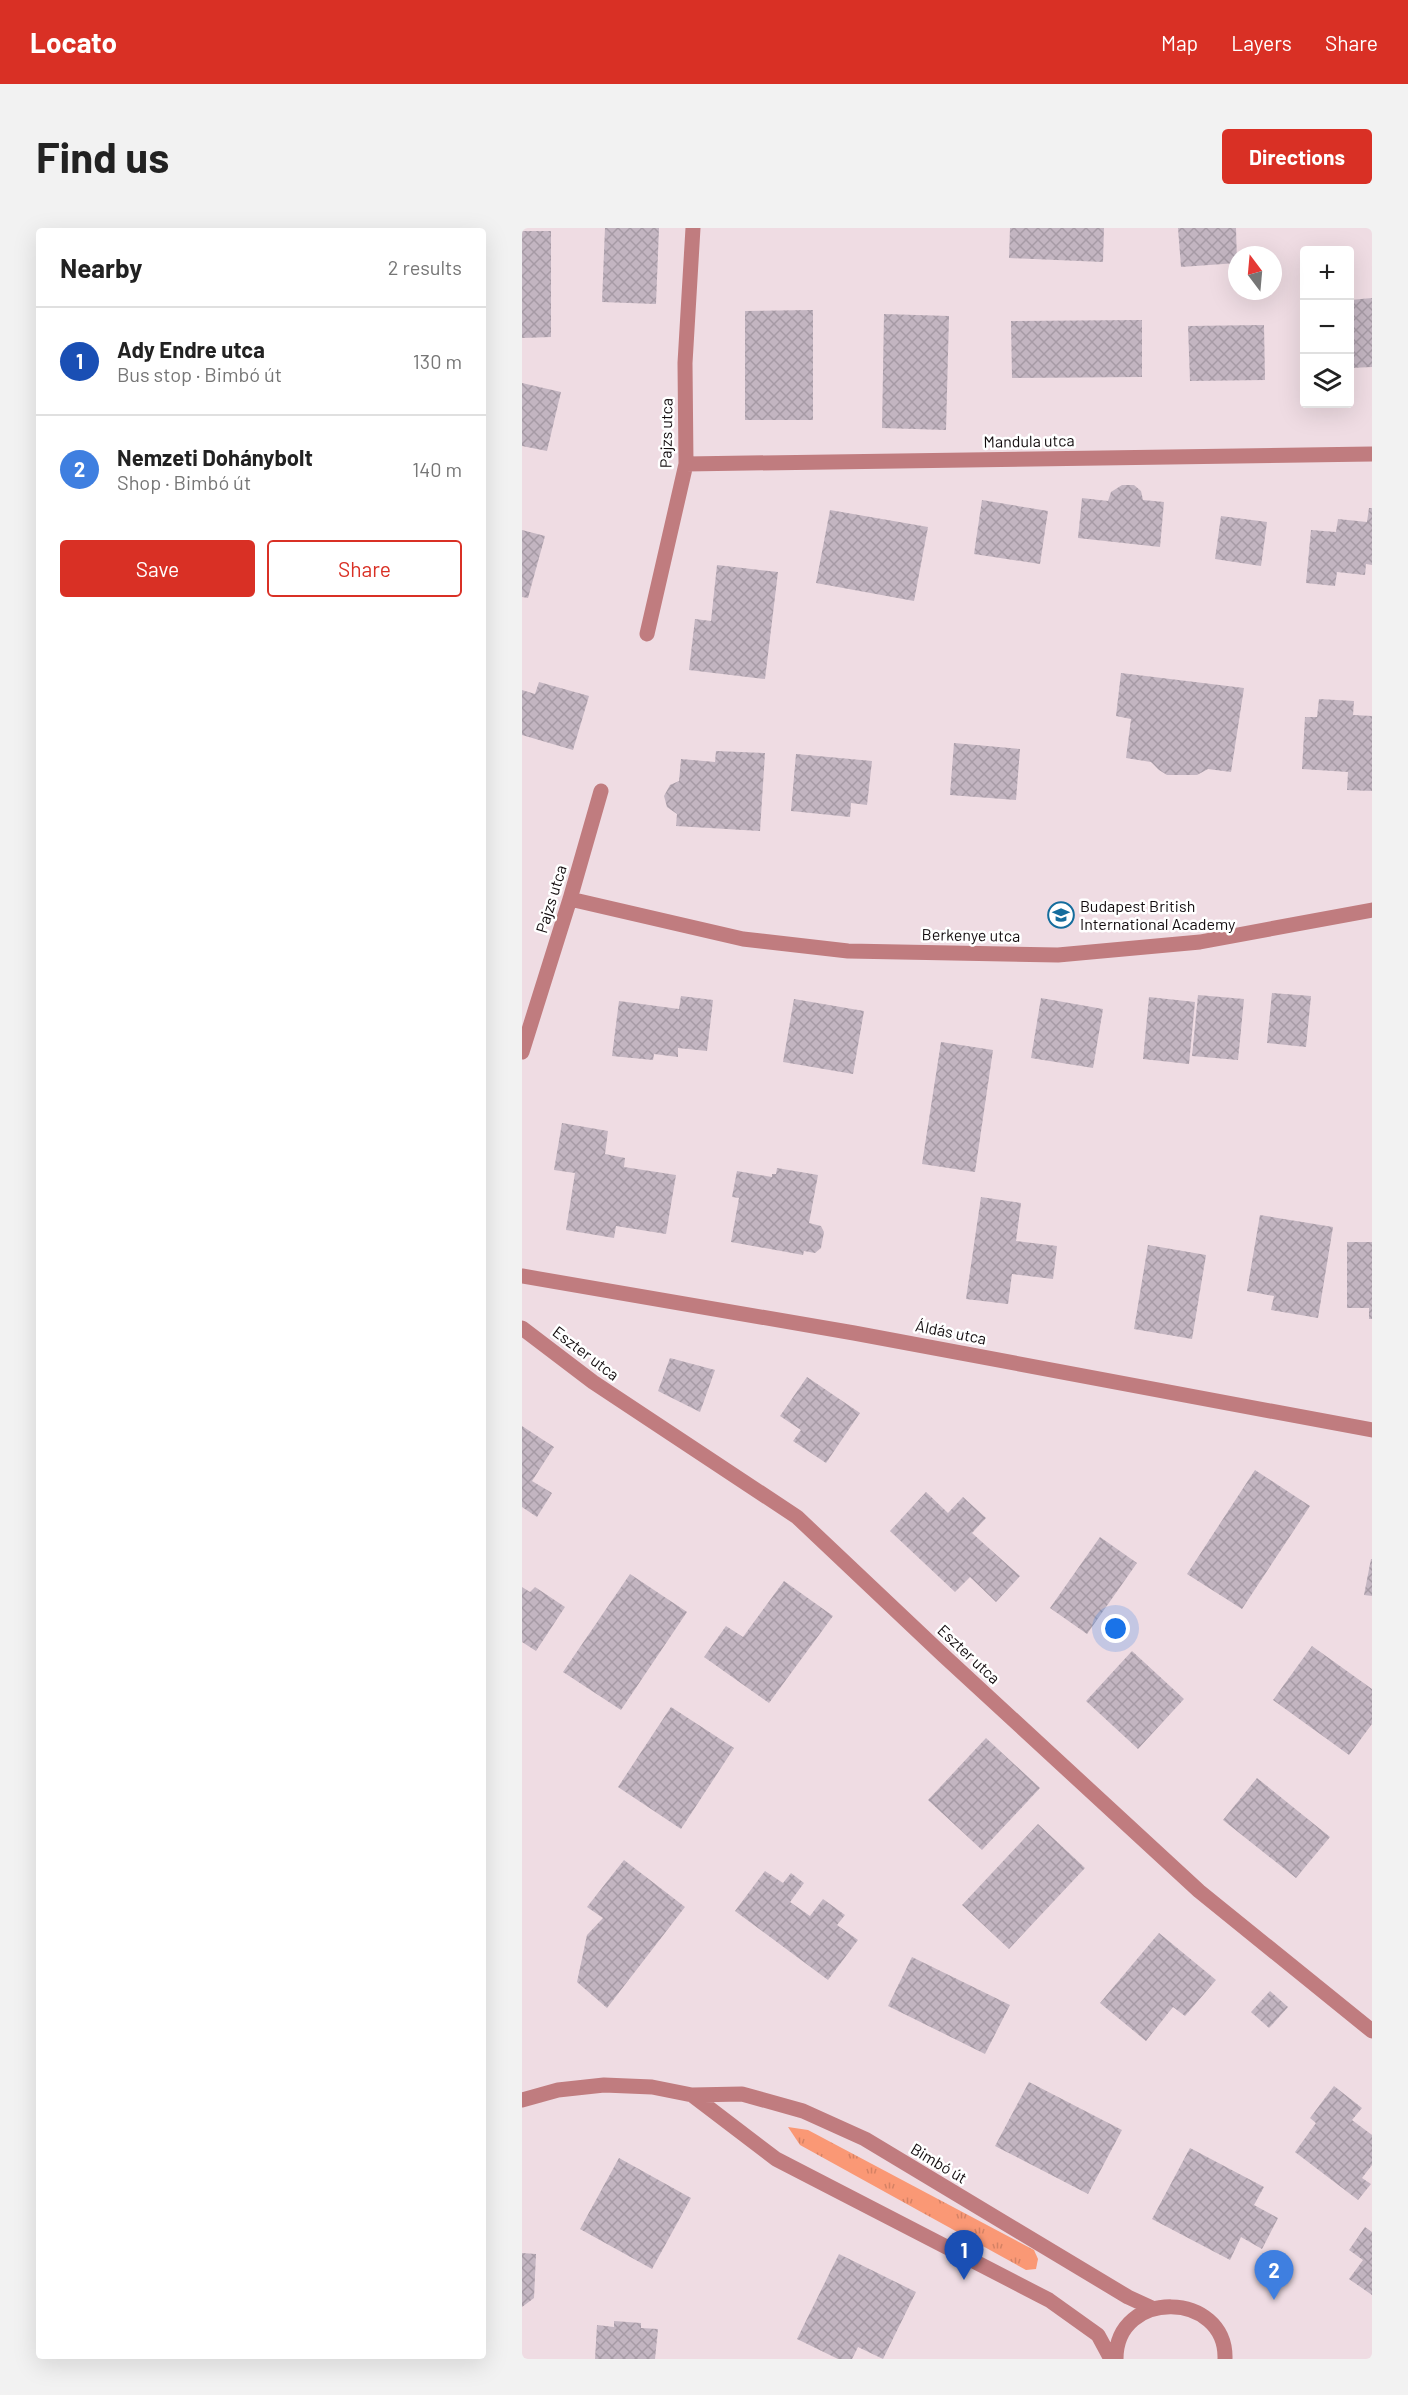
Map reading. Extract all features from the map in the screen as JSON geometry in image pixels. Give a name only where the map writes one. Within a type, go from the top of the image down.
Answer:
[{"type":"street","name":"Pajzs utca","points":[[647,634],[686,464],[685,363],[693,228]]},
{"type":"street","name":"Mandula utca","points":[[686,464],[1372,454]]},
{"type":"street","name":"Pajzs utca","points":[[522,1052],[602,791]]},
{"type":"street","name":"Berkenye utca","points":[[570,899],[743,939],[849,951],[1058,955],[1200,942],[1372,910]]},
{"type":"street","name":"Áldás utca","points":[[522,1276],[866,1335],[1372,1430]]},
{"type":"street","name":"Eszter utca","points":[[522,1328],[593,1382],[797,1517],[1199,1891],[1372,2031]]},
{"type":"street","name":"Bimbó út","points":[[522,2100],[558,2090],[604,2085],[652,2087],[692,2095],[742,2094],[804,2111],[865,2139],[1118,2292],[1152,2308]]},
{"type":"street","name":"Bimbó út","points":[[692,2095],[776,2158],[1049,2300],[1098,2335],[1114,2359]]},
{"type":"street","name":"Bimbó út","points":[[1114,2359],[1125,2328],[1137,2316],[1152,2308],[1172,2305],[1191,2309],[1207,2319],[1219,2335],[1229,2357]]},
{"type":"green space","points":[[788,2127],[808,2130],[1034,2250],[1038,2259],[1036,2269],[1026,2270],[800,2145]]},
{"type":"building","points":[[605,228],[659,228],[656,304],[602,302]]},
{"type":"building","points":[[1010,228],[1104,228],[1103,262],[1009,258]]},
{"type":"building","points":[[1178,228],[1236,228],[1237,246],[1228,246],[1228,264],[1181,267]]},
{"type":"building","points":[[522,231],[551,231],[551,337],[522,338]]},
{"type":"building","points":[[1372,298],[1372,367],[1354,368],[1354,300]]},
{"type":"building","points":[[813,310],[813,420],[745,420],[745,311]]},
{"type":"building","points":[[884,314],[949,316],[946,430],[882,428]]},
{"type":"building","points":[[1142,320],[1142,377],[1012,378],[1011,321]]},
{"type":"building","points":[[1264,325],[1265,380],[1190,381],[1188,326]]},
{"type":"building","points":[[522,383],[561,392],[547,451],[522,446]]},
{"type":"building","points":[[1122,485],[1134,485],[1141,491],[1143,500],[1164,502],[1160,547],[1078,538],[1082,498],[1108,501],[1111,492]]},
{"type":"building","points":[[982,500],[1048,511],[1040,564],[974,554]]},
{"type":"building","points":[[1369,508],[1372,508],[1372,565],[1366,564],[1365,575],[1337,572],[1335,586],[1306,583],[1311,530],[1336,532],[1338,519],[1367,522]]},
{"type":"building","points":[[830,510],[928,527],[914,601],[816,583]]},
{"type":"building","points":[[1221,516],[1267,522],[1261,566],[1215,559]]},
{"type":"building","points":[[522,530],[545,536],[528,598],[522,597]]},
{"type":"building","points":[[717,565],[778,572],[765,679],[689,670],[695,619],[711,621]]},
{"type":"building","points":[[1121,673],[1244,688],[1231,772],[1208,769],[1197,775],[1167,775],[1151,762],[1126,758],[1131,719],[1116,716]]},
{"type":"building","points":[[539,682],[589,696],[573,750],[522,735],[522,690],[535,694]]},
{"type":"building","points":[[1319,699],[1354,701],[1353,715],[1372,716],[1372,791],[1347,790],[1348,772],[1302,769],[1305,717],[1317,717]]},
{"type":"building","points":[[954,743],[1020,749],[1016,800],[950,795]]},
{"type":"building","points":[[716,751],[765,753],[760,831],[676,826],[677,814],[667,807],[664,796],[670,785],[679,781],[681,759],[715,762]]},
{"type":"building","points":[[796,754],[872,761],[867,805],[851,803],[850,817],[791,811]]},
{"type":"building","points":[[1272,993],[1311,996],[1306,1047],[1267,1043]]},
{"type":"building","points":[[1198,995],[1244,999],[1238,1060],[1192,1056]]},
{"type":"building","points":[[681,996],[713,1000],[707,1051],[678,1048],[678,1057],[654,1054],[653,1060],[612,1056],[619,1001],[679,1009]]},
{"type":"building","points":[[1149,997],[1195,1002],[1189,1064],[1143,1059]]},
{"type":"building","points":[[1041,998],[1103,1009],[1093,1068],[1031,1058]]},
{"type":"building","points":[[794,999],[864,1011],[853,1074],[783,1062]]},
{"type":"building","points":[[941,1042],[993,1050],[975,1172],[922,1164]]},
{"type":"building","points":[[562,1123],[608,1131],[605,1154],[625,1158],[624,1167],[676,1175],[666,1234],[616,1226],[614,1238],[566,1230],[575,1173],[554,1170]]},
{"type":"building","points":[[777,1168],[818,1175],[809,1223],[821,1226],[824,1232],[821,1248],[815,1253],[804,1251],[803,1255],[731,1242],[739,1198],[732,1197],[737,1171],[772,1177],[772,1174],[776,1174]]},
{"type":"building","points":[[981,1197],[1021,1203],[1016,1241],[1057,1246],[1053,1279],[1012,1274],[1008,1304],[966,1299]]},
{"type":"building","points":[[1260,1215],[1333,1227],[1318,1318],[1271,1310],[1274,1296],[1247,1291]]},
{"type":"building","points":[[1347,1242],[1372,1242],[1372,1319],[1369,1319],[1369,1308],[1347,1308]]},
{"type":"building","points":[[1148,1245],[1206,1255],[1192,1339],[1134,1329]]},
{"type":"building","points":[[670,1358],[715,1370],[700,1412],[658,1391]]},
{"type":"building","points":[[807,1377],[860,1413],[826,1463],[793,1441],[801,1430],[780,1416]]},
{"type":"building","points":[[522,1426],[554,1447],[532,1481],[552,1493],[537,1517],[522,1507]]},
{"type":"building","points":[[1255,1470],[1310,1506],[1242,1609],[1187,1574]]},
{"type":"building","points":[[926,1492],[948,1513],[963,1497],[986,1518],[972,1533],[1020,1576],[996,1602],[970,1577],[955,1592],[890,1531]]},
{"type":"building","points":[[1100,1537],[1137,1563],[1087,1634],[1050,1608]]},
{"type":"building","points":[[1372,1559],[1372,1596],[1364,1595]]},
{"type":"building","points":[[630,1574],[687,1612],[621,1710],[563,1672]]},
{"type":"building","points":[[784,1581],[833,1616],[769,1703],[704,1657],[726,1626],[743,1637]]},
{"type":"building","points":[[522,1587],[530,1592],[535,1587],[565,1607],[536,1651],[522,1642]]},
{"type":"building","points":[[1312,1646],[1372,1689],[1372,1724],[1349,1755],[1273,1700]]},
{"type":"building","points":[[1132,1651],[1184,1699],[1138,1749],[1086,1701]]},
{"type":"building","points":[[671,1707],[734,1748],[681,1829],[618,1787]]},
{"type":"building","points":[[986,1738],[1040,1788],[982,1850],[928,1800]]},
{"type":"building","points":[[1257,1778],[1330,1837],[1296,1878],[1223,1820]]},
{"type":"building","points":[[1038,1824],[1085,1868],[1009,1949],[962,1905]]},
{"type":"building","points":[[624,1860],[685,1907],[607,2008],[577,1982],[587,1935],[603,1918],[587,1907]]},
{"type":"building","points":[[765,1871],[783,1883],[791,1873],[804,1883],[790,1902],[810,1916],[823,1899],[845,1915],[837,1925],[858,1940],[828,1980],[735,1911]]},
{"type":"building","points":[[1159,1933],[1216,1980],[1185,2016],[1173,2007],[1146,2041],[1100,2003]]},
{"type":"building","points":[[912,1957],[1010,2005],[985,2054],[888,2006]]},
{"type":"building","points":[[1270,1991],[1288,2007],[1269,2028],[1251,2012]]},
{"type":"building","points":[[1029,2082],[1122,2130],[1088,2194],[995,2146]]},
{"type":"building","points":[[1334,2086],[1362,2108],[1352,2120],[1372,2135],[1372,2165],[1362,2178],[1371,2184],[1358,2200],[1295,2152],[1316,2123],[1310,2118]]},
{"type":"building","points":[[1190,2148],[1264,2187],[1254,2205],[1278,2218],[1262,2249],[1241,2237],[1230,2260],[1152,2219]]},
{"type":"building","points":[[619,2158],[691,2198],[652,2269],[580,2229]]},
{"type":"building","points":[[1365,2227],[1372,2232],[1372,2295],[1349,2279],[1363,2260],[1349,2250]]},
{"type":"building","points":[[522,2253],[536,2254],[534,2298],[522,2307]]},
{"type":"building","points":[[839,2254],[916,2292],[883,2359],[858,2347],[852,2359],[838,2359],[797,2339]]},
{"type":"building","points":[[614,2321],[641,2323],[641,2328],[658,2329],[655,2359],[595,2359],[597,2325],[614,2327]]},
{"type":"place","name":"Budapest British International Academy","points":[[1061,915]]},
{"type":"place","name":"Ady Endre utca","points":[[964,2280]]},
{"type":"place","name":"Nemzeti Dohánybolt","points":[[1274,2300]]}]
